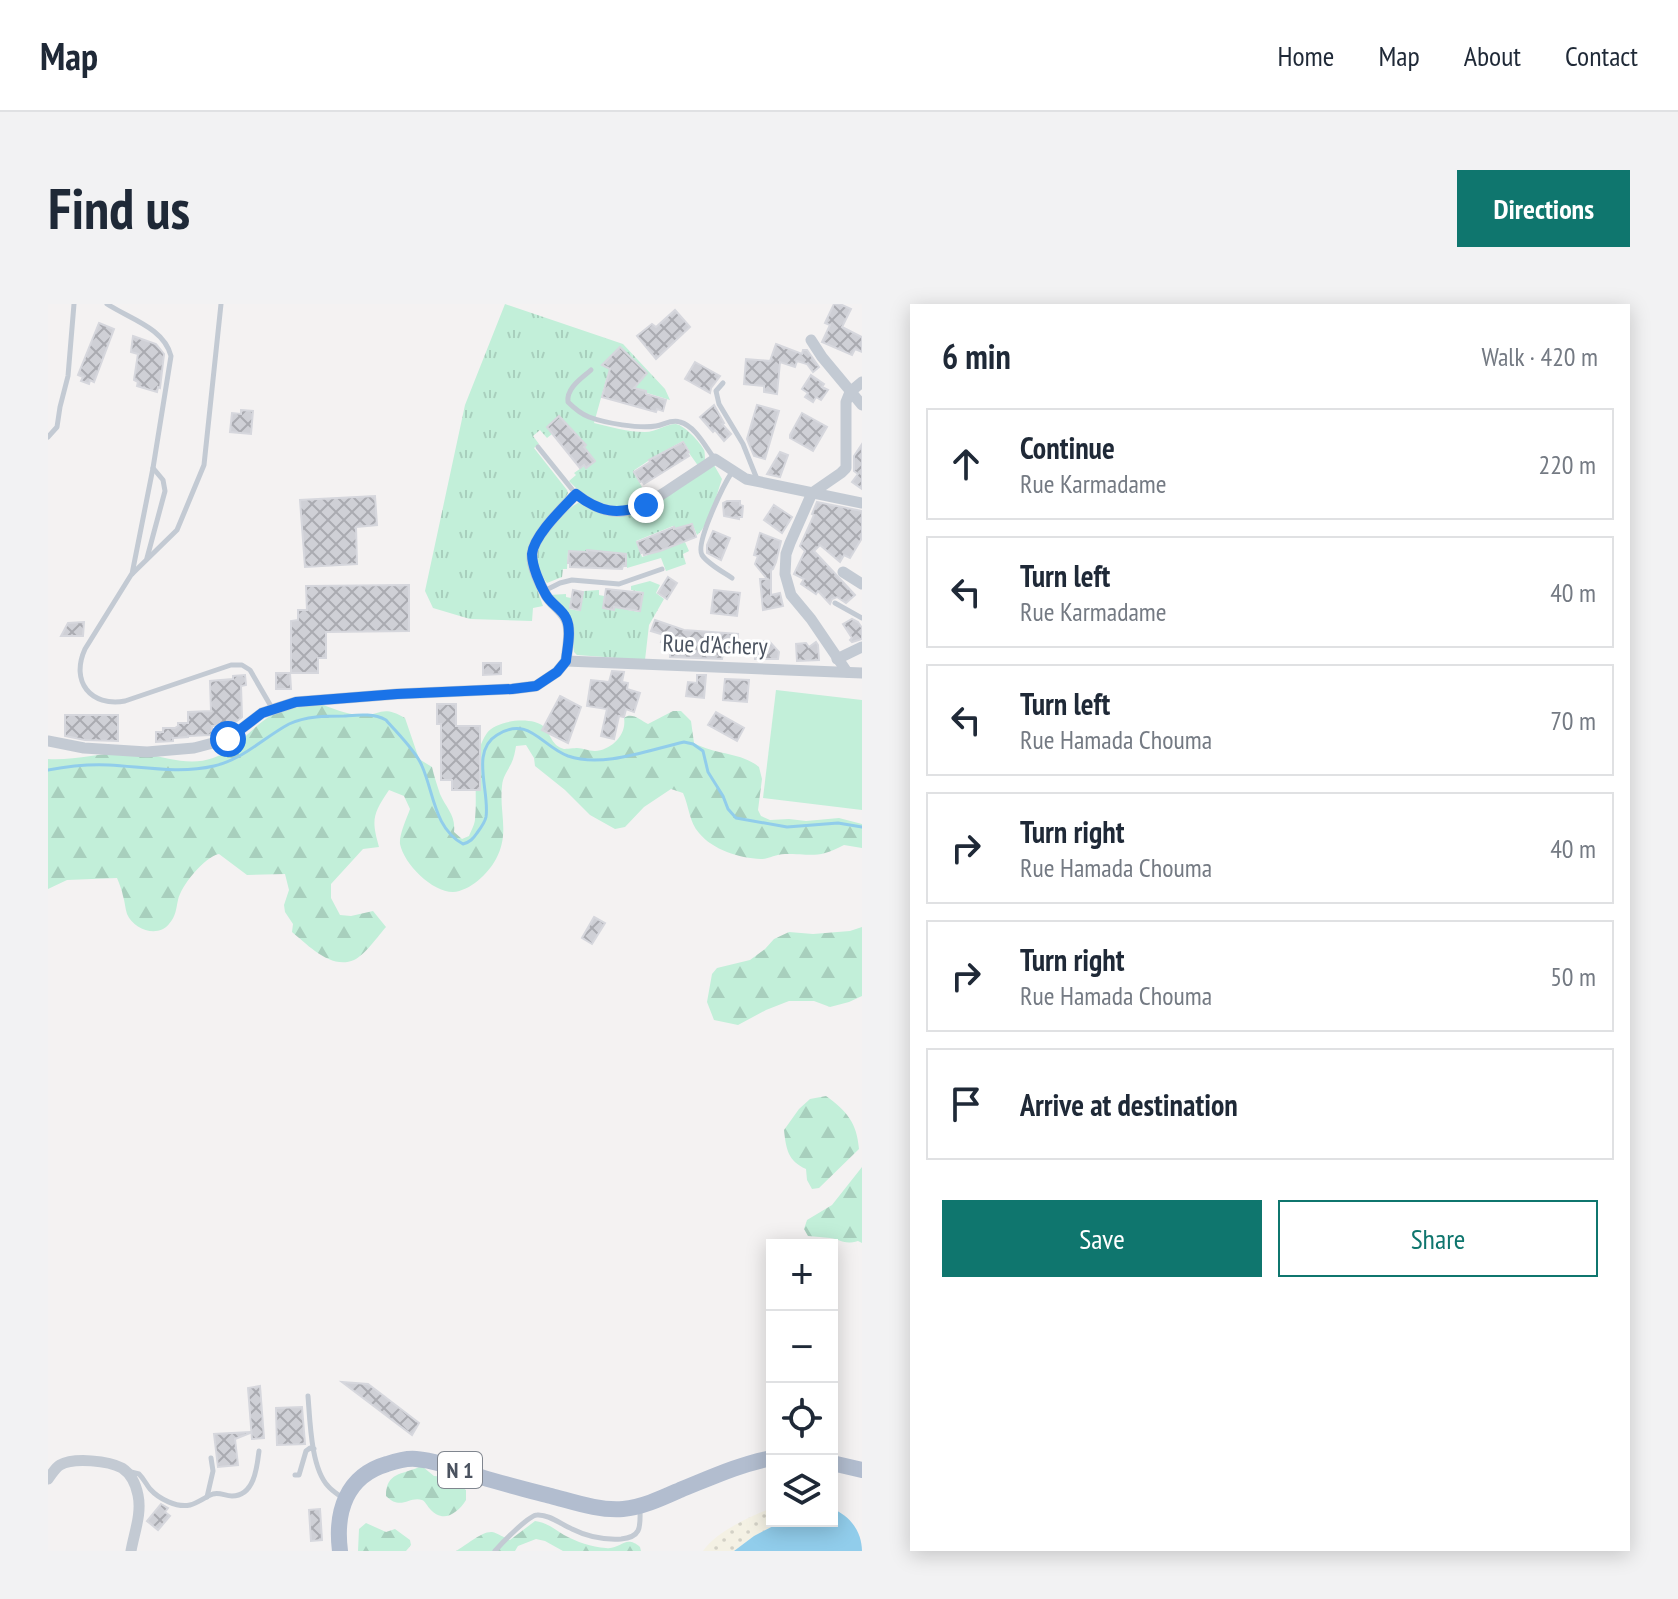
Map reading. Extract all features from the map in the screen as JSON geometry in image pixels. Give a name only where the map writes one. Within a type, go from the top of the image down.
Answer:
[{"type":"main road","name":"N 1","points":[[344,1500],[351,1487],[363,1476],[378,1466],[398,1460],[435,1462],[606,1509],[640,1506],[727,1471],[766,1459]]},
{"type":"main road","points":[[838,1464],[862,1470]]},
{"type":"main road","points":[[340,1551],[339,1525],[344,1500]]},
{"type":"street","points":[[811,340],[862,405]]},
{"type":"street","points":[[847,672],[791,595],[785,574],[786,554],[812,493],[846,468],[846,402],[850,392],[862,382]]},
{"type":"street","points":[[48,741],[84,748],[147,752],[194,748],[228,739],[262,713],[296,702],[536,686],[557,672],[566,661],[569,634],[568,620],[548,599],[532,554],[549,524],[576,494],[598,509],[631,511],[646,505],[715,459],[746,479],[862,503]]},
{"type":"street","points":[[843,572],[862,584]]},
{"type":"street","points":[[837,659],[862,647]]},
{"type":"street","name":"Rue d'Achery","points":[[566,661],[862,673]]},
{"type":"street","points":[[48,1479],[58,1466],[70,1461],[111,1464],[126,1471],[138,1492],[140,1507],[131,1551]]},
{"type":"lane","points":[[48,437],[57,427],[68,376],[74,304]]},
{"type":"lane","points":[[107,304],[160,334],[171,356],[153,468],[131,575]]},
{"type":"lane","points":[[221,304],[204,465],[177,530],[131,575],[85,649],[79,674],[92,695],[113,703],[231,665],[242,665],[250,670],[272,708]]},
{"type":"lane","points":[[591,370],[567,396],[575,409],[587,416],[628,425],[658,426],[672,421],[682,422],[693,430],[715,459]]},
{"type":"lane","points":[[723,383],[716,391],[719,404],[743,444],[757,480]]},
{"type":"lane","points":[[538,447],[576,494]]},
{"type":"lane","points":[[147,559],[165,491],[163,480],[153,468]]},
{"type":"lane","points":[[732,578],[708,561],[700,550],[718,496],[733,472]]},
{"type":"lane","points":[[544,591],[572,580],[619,584],[662,569]]},
{"type":"lane","points":[[835,603],[862,618]]},
{"type":"lane","points":[[308,1396],[311,1439],[326,1485],[344,1500]]},
{"type":"lane","points":[[295,1475],[299,1475],[306,1451],[314,1449]]},
{"type":"lane","points":[[126,1471],[139,1474],[154,1493],[180,1506],[192,1505],[219,1493],[237,1496],[246,1491],[253,1480],[259,1451]]},
{"type":"lane","points":[[206,1498],[213,1471],[211,1458]]},
{"type":"lane","points":[[495,1551],[503,1540],[535,1515],[543,1515],[597,1538],[628,1538],[639,1530],[640,1506]]},
{"type":"green space","points":[[505,304],[623,344],[665,389],[670,400],[606,380],[594,423],[645,432],[676,424],[696,439],[705,454],[705,463],[699,467],[683,441],[648,460],[633,471],[648,498],[627,506],[616,506],[586,496],[569,481],[576,475],[574,473],[595,461],[584,447],[586,445],[559,416],[547,427],[552,434],[547,438],[540,430],[533,436],[539,444],[534,448],[568,493],[528,564],[543,606],[533,608],[532,621],[470,619],[433,608],[425,591],[465,405]]},
{"type":"green space","points":[[714,465],[722,479],[709,517],[697,535],[692,523],[675,529],[673,526],[636,541],[642,557],[685,542],[689,551],[683,554],[686,564],[666,571],[661,558],[627,568],[627,554],[568,551],[567,569],[563,569],[562,577],[547,583],[537,560],[539,546],[561,516],[575,505],[580,502],[630,515],[650,508]]},
{"type":"green space","points":[[650,581],[660,585],[656,593],[664,599],[649,625],[645,660],[577,655],[574,652],[549,595],[566,594],[571,598],[569,609],[580,611],[584,591],[599,590],[599,595],[604,596],[603,608],[614,610],[618,591],[629,598],[628,610],[639,612],[643,592],[631,590],[631,586]]},
{"type":"green space","points":[[776,690],[862,700],[862,810],[763,798]]},
{"type":"green space","points":[[320,704],[354,714],[386,711],[405,718],[419,759],[432,767],[440,794],[452,816],[454,832],[462,839],[469,836],[474,823],[478,753],[487,733],[498,725],[532,721],[544,727],[560,748],[595,751],[607,748],[617,740],[627,716],[648,724],[673,711],[681,711],[691,721],[694,743],[759,767],[762,779],[758,810],[761,816],[770,820],[806,821],[839,818],[862,824],[862,848],[844,845],[821,854],[782,854],[761,859],[735,855],[699,833],[683,793],[671,789],[644,807],[625,827],[615,829],[590,815],[535,766],[526,745],[516,746],[503,779],[500,850],[488,870],[466,889],[445,891],[428,882],[413,868],[400,844],[410,809],[404,796],[389,790],[375,817],[379,847],[363,849],[331,884],[331,898],[340,915],[373,911],[386,927],[354,960],[337,962],[328,959],[292,932],[293,924],[284,905],[289,890],[285,874],[247,875],[219,854],[207,860],[194,873],[180,894],[171,921],[159,931],[140,928],[130,920],[117,878],[67,880],[48,889],[48,759],[134,753],[179,760],[205,760],[229,750],[277,712]]},
{"type":"green space","points":[[862,927],[862,996],[830,1007],[814,1001],[789,1001],[738,1025],[714,1020],[707,1002],[712,974],[717,968],[750,960],[774,939],[789,932],[813,934]]},
{"type":"green space","points":[[826,1096],[850,1118],[859,1149],[819,1188],[812,1189],[806,1169],[789,1154],[784,1130],[810,1099]]},
{"type":"green space","points":[[862,1167],[862,1243],[808,1236],[804,1229],[807,1220],[832,1205]]},
{"type":"green space","points":[[419,1467],[434,1476],[447,1477],[466,1490],[466,1500],[459,1509],[450,1515],[440,1516],[422,1500],[401,1503],[386,1496],[392,1478]]},
{"type":"green space","points":[[535,1521],[590,1545],[611,1548],[630,1542],[640,1547],[641,1551],[563,1551],[536,1539],[518,1546],[515,1551],[456,1551],[488,1532],[510,1540]]},
{"type":"green space","points":[[366,1523],[386,1532],[395,1529],[410,1540],[411,1545],[406,1551],[358,1551],[359,1529]]},
{"type":"sand","points":[[766,1511],[766,1527],[771,1527],[734,1551],[703,1551],[725,1531]]},
{"type":"water","points":[[838,1512],[854,1525],[862,1551],[734,1551],[771,1527],[838,1527]]},
{"type":"building","points":[[834,304],[851,309],[842,327],[862,337],[862,352],[855,349],[852,355],[822,342],[830,325],[825,323]]},
{"type":"building","points":[[675,310],[690,327],[656,359],[637,336],[652,324],[656,327]]},
{"type":"building","points":[[99,323],[114,329],[94,382],[90,380],[89,384],[81,381],[83,377],[78,375]]},
{"type":"building","points":[[133,336],[156,344],[164,354],[157,392],[137,386],[138,382],[134,380],[138,354],[131,352]]},
{"type":"building","points":[[776,344],[802,354],[803,350],[807,350],[819,367],[813,372],[807,364],[797,361],[795,367],[780,362],[777,394],[764,392],[764,386],[744,384],[746,359],[770,361]]},
{"type":"building","points":[[620,347],[647,373],[634,388],[666,400],[663,411],[657,409],[656,412],[602,397],[610,369],[602,365]]},
{"type":"building","points":[[695,362],[720,376],[710,393],[685,379]]},
{"type":"building","points":[[811,375],[828,390],[821,400],[816,397],[813,402],[805,397],[808,393],[802,389]]},
{"type":"building","points":[[714,405],[722,424],[731,434],[724,441],[700,417]]},
{"type":"building","points":[[757,405],[779,411],[765,459],[754,456],[747,439]]},
{"type":"building","points":[[241,410],[253,411],[251,434],[230,432],[232,413],[241,414]]},
{"type":"building","points":[[802,413],[827,427],[813,451],[790,438]]},
{"type":"building","points":[[559,416],[586,445],[584,447],[595,461],[586,468],[584,465],[580,468],[547,427]]},
{"type":"building","points":[[683,442],[689,456],[644,484],[640,482],[634,472],[649,460]]},
{"type":"building","points":[[862,444],[862,489],[852,482],[858,474],[854,471],[854,456]]},
{"type":"building","points":[[780,452],[788,455],[780,477],[767,474]]},
{"type":"building","points":[[375,496],[377,525],[356,527],[357,564],[305,567],[300,500]]},
{"type":"building","points":[[740,501],[742,517],[724,516],[723,503]]},
{"type":"building","points":[[817,502],[862,511],[862,538],[850,558],[844,555],[840,562],[820,545],[814,551],[855,595],[846,603],[837,597],[830,604],[818,591],[816,594],[801,584],[804,579],[794,574],[805,551],[800,546]]},
{"type":"building","points":[[774,505],[792,517],[782,533],[764,520]]},
{"type":"building","points":[[692,524],[696,537],[660,551],[641,553],[637,542],[674,527]]},
{"type":"building","points":[[713,531],[730,538],[721,560],[707,553]]},
{"type":"building","points":[[760,533],[781,541],[771,570],[771,595],[780,593],[783,606],[763,610],[760,579],[767,579],[755,564],[758,556],[754,555]]},
{"type":"building","points":[[569,551],[626,554],[626,566],[622,569],[570,567]]},
{"type":"building","points":[[668,577],[677,583],[667,599],[658,593]]},
{"type":"building","points":[[409,585],[409,631],[326,632],[326,658],[318,658],[318,673],[291,673],[291,621],[298,620],[298,610],[307,610],[306,586]]},
{"type":"building","points":[[606,589],[643,593],[640,611],[603,608]]},
{"type":"building","points":[[573,590],[583,592],[580,610],[570,608]]},
{"type":"building","points":[[714,590],[740,593],[737,616],[711,613]]},
{"type":"building","points":[[852,619],[862,628],[862,639],[852,642],[843,624]]},
{"type":"building","points":[[655,620],[684,630],[738,634],[736,655],[723,654],[722,659],[670,657],[671,645],[661,642],[664,635],[651,631]]},
{"type":"building","points":[[84,622],[83,636],[61,636],[68,623]]},
{"type":"building","points":[[755,641],[769,641],[779,652],[778,659],[755,659]]},
{"type":"building","points":[[816,642],[819,660],[797,661],[796,644],[806,643],[809,647]]},
{"type":"building","points":[[483,663],[501,663],[501,674],[483,675]]},
{"type":"building","points":[[612,671],[624,672],[622,682],[628,683],[627,689],[640,693],[634,712],[626,709],[624,717],[619,716],[614,739],[601,736],[607,709],[587,706],[591,680],[609,682]]},
{"type":"building","points":[[276,673],[290,673],[291,689],[276,689]]},
{"type":"building","points":[[245,675],[246,685],[241,686],[242,717],[232,725],[212,726],[210,735],[156,742],[156,732],[163,732],[163,728],[175,728],[178,723],[188,723],[188,712],[211,711],[210,681]]},
{"type":"building","points":[[697,675],[706,675],[704,698],[686,696],[688,682],[697,683]]},
{"type":"building","points":[[725,679],[749,680],[747,702],[723,700]]},
{"type":"building","points":[[560,696],[581,707],[568,743],[542,730]]},
{"type":"building","points":[[437,704],[456,704],[456,726],[480,726],[480,790],[452,790],[452,780],[441,780],[441,724],[437,724]]},
{"type":"building","points":[[716,712],[744,728],[737,741],[708,725]]},
{"type":"building","points":[[65,715],[118,715],[118,741],[65,736]]},
{"type":"building","points":[[594,917],[605,923],[592,944],[582,938]]},
{"type":"building","points":[[342,1382],[368,1384],[419,1423],[412,1435]]},
{"type":"building","points":[[260,1386],[264,1438],[252,1439],[248,1388]]},
{"type":"building","points":[[302,1407],[305,1444],[277,1445],[276,1408]]},
{"type":"building","points":[[250,1432],[235,1439],[238,1465],[218,1467],[214,1434]]},
{"type":"building","points":[[161,1504],[168,1508],[165,1512],[170,1516],[158,1530],[147,1521]]},
{"type":"building","points":[[320,1509],[322,1540],[311,1541],[309,1510]]},
{"type":"waterway","points":[[48,770],[94,765],[175,770],[214,766],[235,758],[296,721],[365,715],[386,720],[411,748],[422,766],[440,819],[453,837],[463,844],[474,837],[486,817],[484,751],[497,735],[518,728],[534,734],[568,756],[582,759],[611,759],[684,742],[693,744],[703,751],[708,772],[736,818],[787,827],[838,823],[862,827]]},
{"type":"route","points":[[228,739],[262,713],[296,702],[512,689],[536,686],[546,681],[566,661],[568,620],[544,591],[534,566],[532,554],[536,543],[576,494],[598,509],[610,511],[631,511],[646,505]]}]
